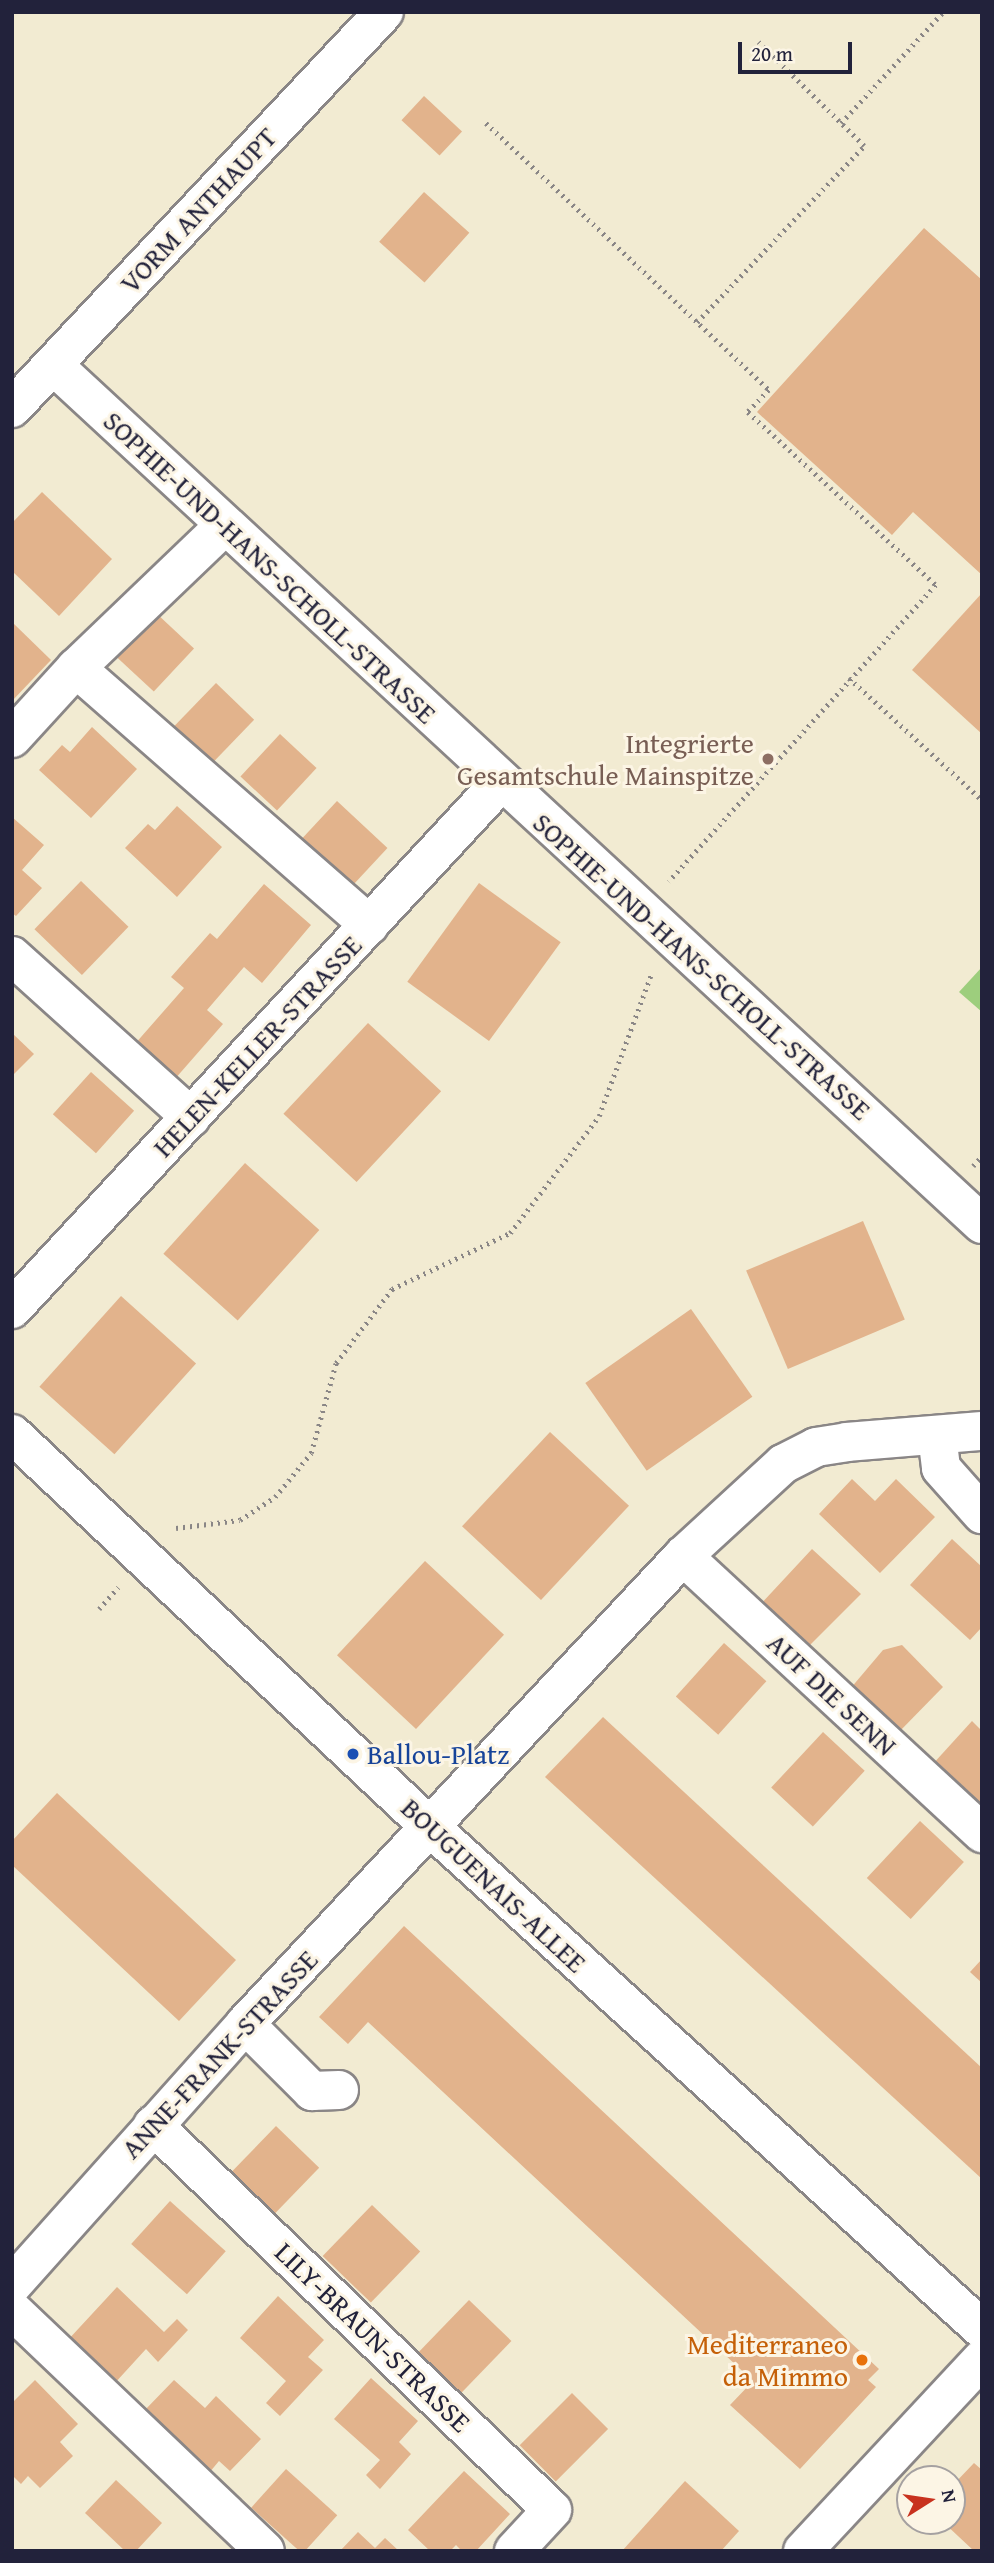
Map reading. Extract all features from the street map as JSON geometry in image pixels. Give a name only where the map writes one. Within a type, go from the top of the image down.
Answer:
[{"type":"street","name":"VORM ANTHAUPT","points":[[12,408],[384,12]]},
{"type":"street","name":"SOPHIE-UND-HANS-SCHOLL-STRASSE","points":[[53,365],[224,526],[982,1224]]},
{"type":"street","points":[[12,737],[76,668],[224,526]]},
{"type":"street","points":[[76,668],[370,925]]},
{"type":"street","name":"HELEN-KELLER-STRASSE","points":[[12,1309],[501,782]]},
{"type":"street","points":[[12,956],[191,1117]]},
{"type":"street","name":"ANNE-FRANK-STRASSE","points":[[20,2261],[153,2125],[682,1556],[783,1464],[816,1447],[982,1431]]},
{"type":"street","name":"BOUGUENAIS-ALLEE","points":[[12,1434],[429,1826],[982,2329]]},
{"type":"street","points":[[937,1435],[940,1468],[982,1514]]},
{"type":"street","name":"AUF DIE SENN","points":[[682,1556],[982,1833]]},
{"type":"street","points":[[245,2024],[312,2091],[339,2090]]},
{"type":"street","name":"LILY-BRAUN-STRASSE","points":[[153,2125],[552,2510],[514,2551]]},
{"type":"street","points":[[12,2310],[265,2551]]},
{"type":"street","points":[[803,2551],[982,2358]]},
{"type":"path","points":[[841,123],[943,12]]},
{"type":"path","points":[[697,322],[864,146],[758,42]]},
{"type":"path","points":[[176,1528],[240,1520],[275,1497],[311,1453],[337,1363],[392,1289],[510,1233],[599,1116],[655,922],[849,678],[936,585],[748,412],[769,390],[486,123]]},
{"type":"path","points":[[849,678],[982,800]]},
{"type":"path","points":[[99,1609],[123,1582]]},
{"type":"green space","points":[[982,967],[982,1012],[959,992]]},
{"type":"building","points":[[424,96],[462,131],[440,156],[401,120]]},
{"type":"building","points":[[424,192],[469,233],[425,283],[379,242]]},
{"type":"building","points":[[924,228],[982,280],[982,575],[913,512],[892,535],[757,412]]},
{"type":"building","points":[[42,492],[112,559],[59,616],[12,571],[12,523]]},
{"type":"building","points":[[982,593],[982,734],[912,670]]},
{"type":"building","points":[[156,613],[194,648],[154,692],[116,656]]},
{"type":"building","points":[[12,622],[51,660],[12,701]]},
{"type":"building","points":[[216,683],[254,720],[210,765],[172,728]]},
{"type":"building","points":[[92,727],[137,769],[91,818],[39,770],[62,745],[70,752]]},
{"type":"building","points":[[280,734],[317,768],[277,811],[240,776]]},
{"type":"building","points":[[337,801],[387,848],[348,890],[297,843]]},
{"type":"building","points":[[177,806],[222,847],[177,897],[125,848],[148,824],[155,830]]},
{"type":"building","points":[[12,817],[44,845],[22,870],[42,888],[16,916],[12,913]]},
{"type":"building","points":[[81,881],[128,927],[82,975],[34,929]]},
{"type":"building","points":[[479,883],[561,942],[489,1041],[407,982]]},
{"type":"building","points":[[264,884],[311,925],[262,983],[244,967],[207,1010],[223,1024],[174,1080],[134,1045],[184,988],[171,977],[210,933],[217,939]]},
{"type":"building","points":[[368,1023],[441,1091],[357,1182],[283,1114]]},
{"type":"building","points":[[12,1033],[34,1054],[12,1076]]},
{"type":"building","points":[[91,1072],[134,1111],[96,1153],[53,1114]]},
{"type":"building","points":[[245,1163],[319,1230],[238,1321],[163,1254]]},
{"type":"building","points":[[863,1221],[905,1319],[788,1369],[746,1271]]},
{"type":"building","points":[[121,1296],[196,1364],[114,1454],[39,1387]]},
{"type":"building","points":[[691,1309],[752,1397],[647,1471],[585,1383]]},
{"type":"building","points":[[550,1432],[629,1506],[541,1600],[462,1526]]},
{"type":"building","points":[[852,1479],[875,1501],[896,1479],[935,1517],[880,1573],[819,1514]]},
{"type":"building","points":[[952,1539],[982,1567],[982,1627],[970,1640],[910,1585]]},
{"type":"building","points":[[812,1549],[861,1594],[809,1646],[792,1628],[781,1628],[760,1605]]},
{"type":"building","points":[[425,1561],[504,1635],[416,1729],[337,1655]]},
{"type":"building","points":[[724,1643],[766,1681],[718,1735],[676,1697]]},
{"type":"building","points":[[902,1645],[943,1687],[898,1733],[850,1689],[883,1650]]},
{"type":"building","points":[[603,1717],[982,2068],[982,2179],[545,1777]]},
{"type":"building","points":[[972,1721],[982,1731],[982,1811],[932,1765]]},
{"type":"building","points":[[823,1732],[865,1771],[813,1826],[771,1788]]},
{"type":"building","points":[[57,1793],[236,1960],[179,2021],[12,1865],[12,1841]]},
{"type":"building","points":[[920,1821],[964,1862],[911,1919],[867,1878]]},
{"type":"building","points":[[404,1926],[879,2369],[868,2380],[876,2387],[800,2469],[730,2405],[753,2381],[368,2022],[348,2044],[319,2017]]},
{"type":"building","points":[[982,1959],[982,1983],[970,1972]]},
{"type":"building","points":[[276,2126],[319,2168],[270,2219],[227,2177]]},
{"type":"building","points":[[170,2201],[226,2251],[187,2294],[131,2244]]},
{"type":"building","points":[[372,2205],[420,2252],[371,2303],[323,2256]]},
{"type":"building","points":[[117,2287],[164,2332],[177,2319],[188,2330],[158,2362],[146,2349],[114,2384],[67,2341]]},
{"type":"building","points":[[278,2296],[324,2340],[308,2357],[323,2370],[280,2416],[266,2403],[286,2381],[240,2338]]},
{"type":"building","points":[[469,2300],[511,2341],[461,2393],[418,2353]]},
{"type":"building","points":[[371,2378],[418,2421],[399,2442],[411,2454],[380,2489],[366,2475],[380,2460],[334,2419]]},
{"type":"building","points":[[35,2380],[78,2424],[60,2442],[73,2456],[40,2488],[28,2476],[21,2484],[12,2475],[12,2403]]},
{"type":"building","points":[[174,2380],[205,2408],[216,2396],[261,2439],[230,2471],[219,2461],[209,2473],[144,2411]]},
{"type":"building","points":[[572,2393],[608,2429],[556,2481],[520,2445]]},
{"type":"building","points":[[974,2463],[982,2470],[982,2551],[974,2551],[957,2535],[966,2535],[966,2471]]},
{"type":"building","points":[[286,2469],[337,2515],[305,2551],[299,2551],[251,2508]]},
{"type":"building","points":[[464,2471],[510,2514],[476,2551],[462,2551],[456,2545],[450,2551],[430,2551],[408,2530]]},
{"type":"building","points":[[116,2480],[162,2523],[136,2551],[125,2551],[85,2513]]},
{"type":"building","points":[[685,2481],[739,2531],[721,2551],[622,2551]]},
{"type":"building","points":[[358,2532],[375,2548],[385,2538],[399,2551],[340,2551]]},
{"type":"place","name":"Integrierte Gesamtschule Mainspitze","points":[[768,759]]},
{"type":"place","name":"Ballou-Platz","points":[[353,1754]]},
{"type":"place","name":"Mediterraneo da Mimmo","points":[[862,2360]]}]
